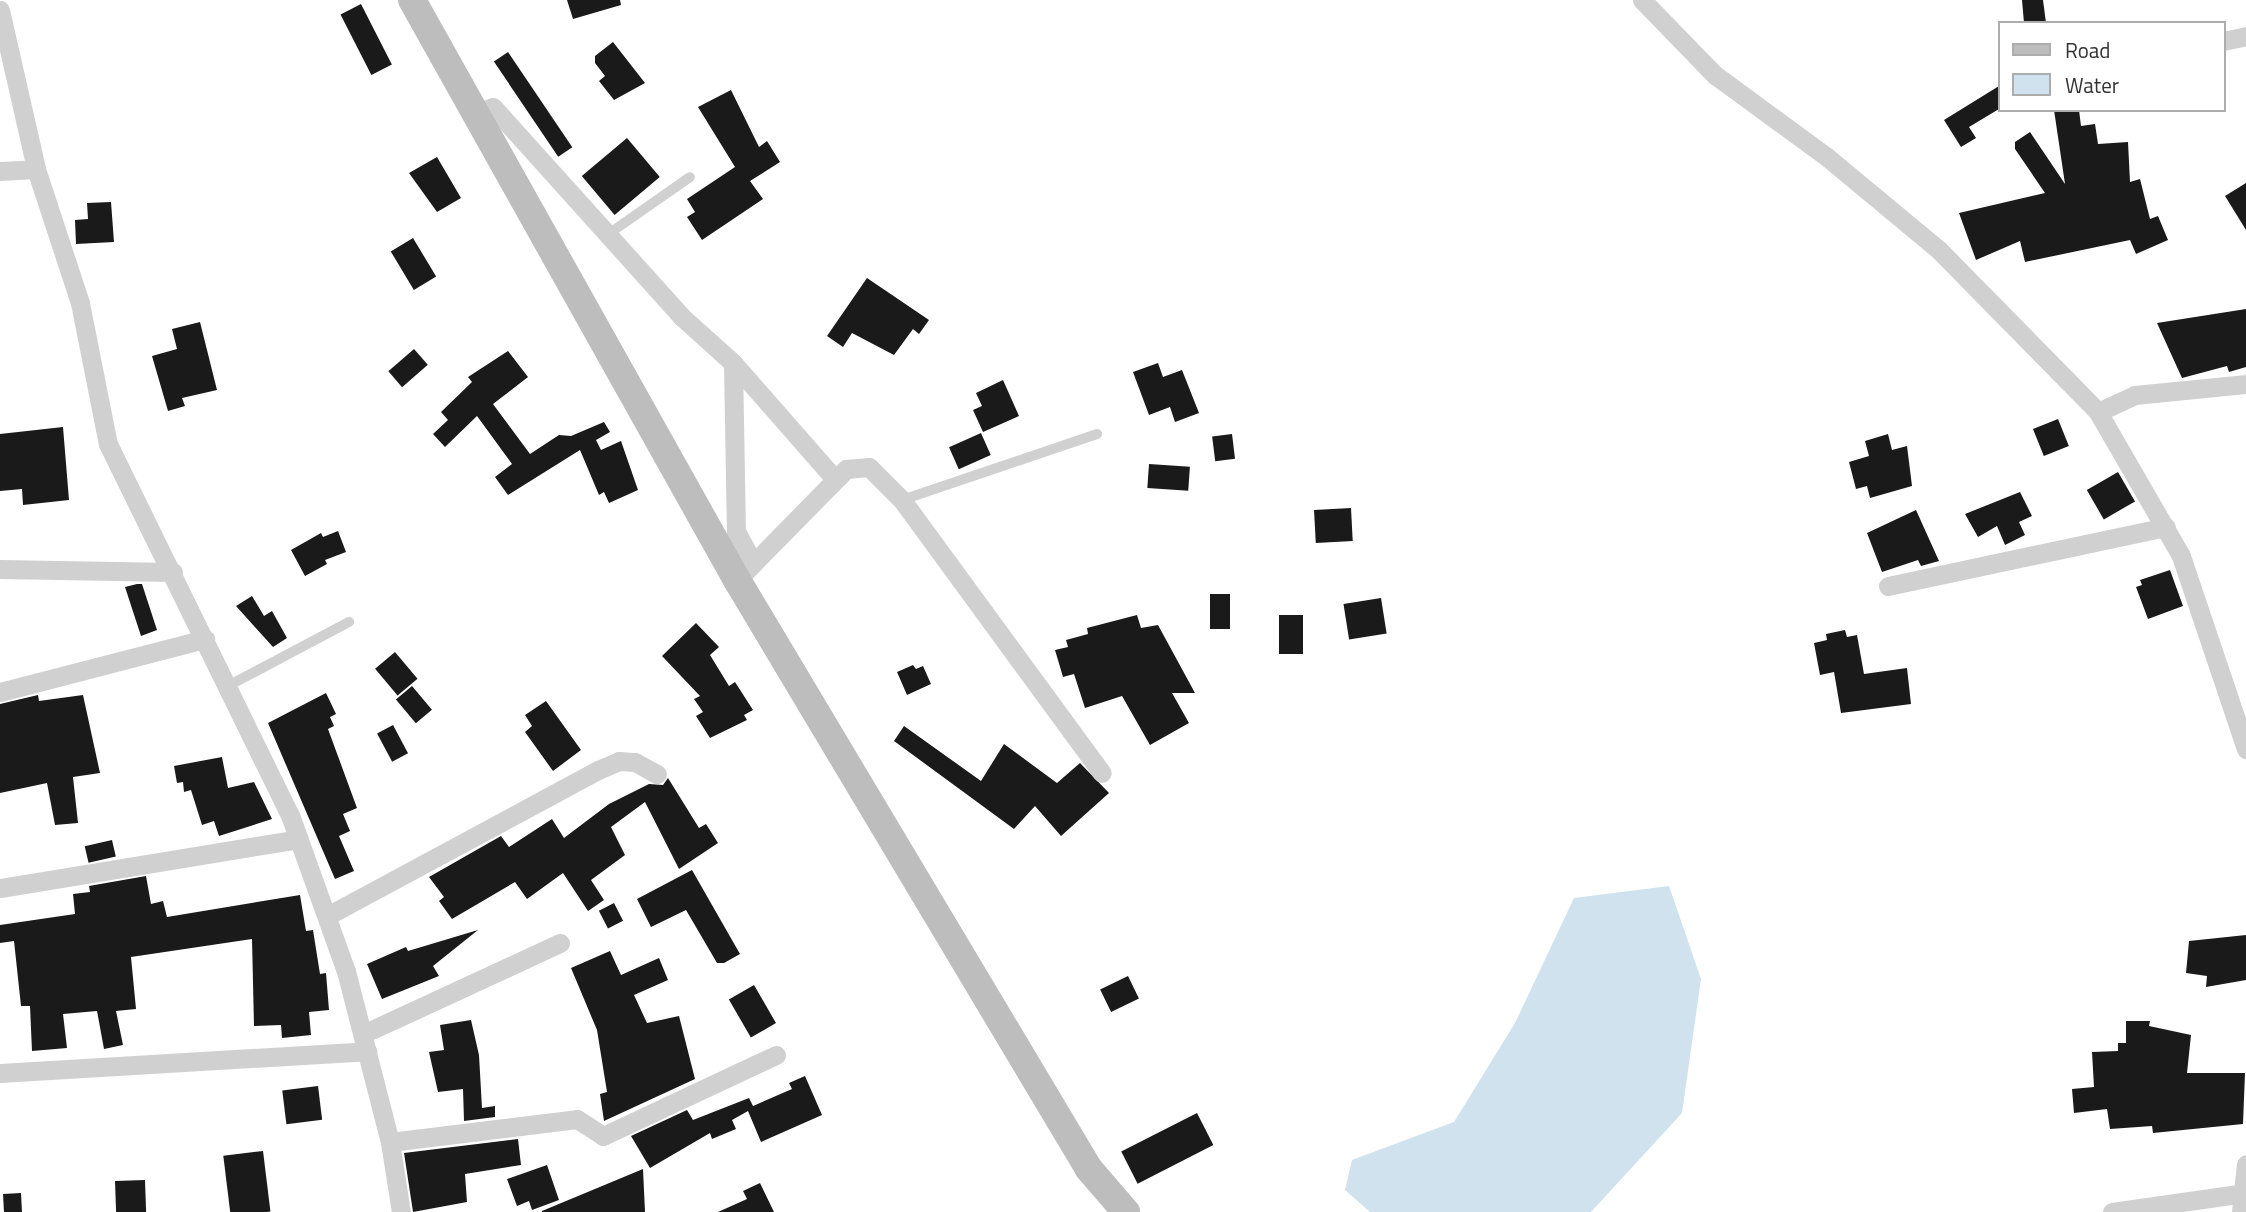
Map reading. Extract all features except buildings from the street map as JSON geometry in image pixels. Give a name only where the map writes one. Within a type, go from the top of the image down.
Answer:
[{"type":"street","points":[[412,0],[472,115],[745,571],[1089,1169],[1126,1212]]},
{"type":"street","points":[[1642,0],[1715,75],[1827,157],[1939,250],[2098,412],[2166,527],[2246,749]]},
{"type":"street","points":[[0,10],[36,169],[80,303],[108,444],[173,572],[299,839],[327,916],[365,1043],[390,1142],[401,1212]]},
{"type":"street","points":[[2225,41],[2246,36]]},
{"type":"street","points":[[472,115],[493,107],[682,317],[733,363],[835,479]]},
{"type":"street","points":[[0,171],[36,169]]},
{"type":"street","points":[[733,363],[736,531],[745,571]]},
{"type":"street","points":[[2098,412],[2135,395],[2246,384]]},
{"type":"street","points":[[745,571],[846,469],[869,467],[902,500],[1102,773]]},
{"type":"street","points":[[1888,586],[2166,527]]},
{"type":"street","points":[[0,569],[173,572]]},
{"type":"street","points":[[0,692],[205,639]]},
{"type":"street","points":[[327,916],[619,761],[635,762],[657,774]]},
{"type":"street","points":[[0,888],[299,839]]},
{"type":"street","points":[[0,1073],[365,1043],[560,943]]},
{"type":"street","points":[[390,1142],[577,1119],[603,1136],[776,1055]]},
{"type":"street","points":[[2112,1212],[2243,1200],[2246,1164]]},
{"type":"lane","points":[[607,236],[690,177]]},
{"type":"lane","points":[[902,500],[1097,434]]},
{"type":"lane","points":[[228,686],[349,622]]},
{"type":"water","points":[[1669,886],[1701,979],[1682,1113],[1591,1212],[1370,1212],[1345,1190],[1352,1160],[1454,1122],[1515,1023],[1574,898]]}]
